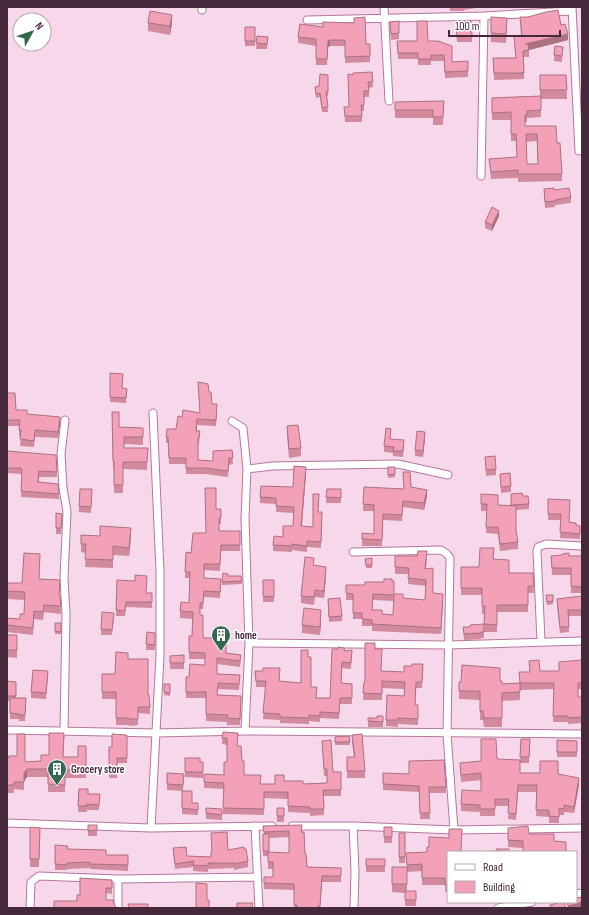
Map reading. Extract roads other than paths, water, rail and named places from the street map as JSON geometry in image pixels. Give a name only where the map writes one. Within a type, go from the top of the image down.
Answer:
[{"type":"street","points":[[384,7],[386,17],[389,101]]},
{"type":"street","points":[[307,20],[386,17],[484,16],[572,9],[579,151]]},
{"type":"street","points":[[481,176],[484,16]]},
{"type":"street","points":[[151,828],[160,656],[160,571],[153,413]]},
{"type":"street","points":[[64,732],[66,614],[64,578],[67,512],[63,488],[62,454],[65,420]]},
{"type":"street","points":[[232,421],[243,428],[247,469],[245,519],[249,643],[245,731]]},
{"type":"street","points":[[247,469],[272,466],[398,464],[448,475]]},
{"type":"street","points":[[541,641],[538,547],[546,544],[582,546]]},
{"type":"street","points":[[353,552],[441,550],[450,558],[447,734],[454,830]]},
{"type":"street","points":[[249,643],[448,645],[541,641],[582,641]]},
{"type":"street","points":[[7,730],[156,733],[245,731],[447,734],[582,734]]},
{"type":"street","points":[[7,823],[151,828],[255,826],[352,826],[454,830],[582,828]]},
{"type":"street","points":[[255,826],[258,908]]},
{"type":"street","points":[[352,826],[355,871],[354,908]]},
{"type":"street","points":[[30,908],[31,882],[39,876],[118,879],[257,876]]},
{"type":"street","points":[[118,879],[118,908]]},
{"type":"street","points":[[499,908],[526,903]]},
{"type":"place","name":"home","points":[[221,652]]},
{"type":"place","name":"Grocery store","points":[[57,786]]}]
